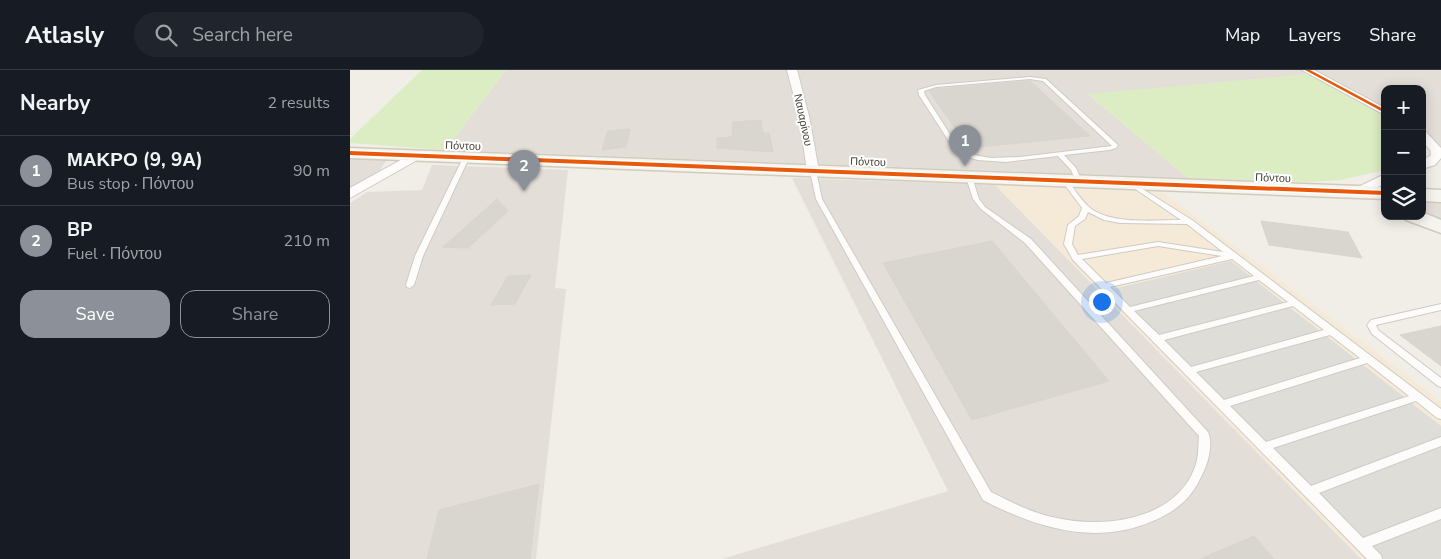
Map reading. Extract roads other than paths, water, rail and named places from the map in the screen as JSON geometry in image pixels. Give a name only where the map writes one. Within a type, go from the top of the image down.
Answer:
[{"type":"street","name":"Ναυαρίνου","points":[[792,70],[804,116],[813,171]]},
{"type":"street","points":[[1307,70],[1381,110]]},
{"type":"street","points":[[1426,138],[1436,149],[1437,155],[1431,162],[1426,164]]},
{"type":"street","name":"Πόντου","points":[[350,153],[1381,193]]},
{"type":"street","points":[[350,194],[415,156]]},
{"type":"street","points":[[1359,192],[1381,180]]},
{"type":"street","points":[[1359,192],[1381,203]]},
{"type":"street","points":[[1426,195],[1441,196]]},
{"type":"street","points":[[1424,220],[1441,226]]},
{"type":"lane","points":[[1030,78],[1048,82],[1115,145],[1109,148],[1059,154],[992,160],[962,154],[956,148],[920,92],[921,90],[936,86],[1030,78]]},
{"type":"lane","points":[[1059,154],[1074,169],[1072,181],[1086,208],[1090,211],[1108,219],[1189,222]]},
{"type":"lane","points":[[410,285],[419,256],[466,158]]},
{"type":"lane","points":[[813,171],[819,199],[987,496],[1011,509],[1036,519],[1063,526],[1091,528],[1118,526],[1142,521],[1162,512],[1179,500],[1192,485],[1200,469],[1204,452],[1204,435],[1028,242],[983,208],[976,199],[969,177]]},
{"type":"lane","points":[[1130,184],[1189,222],[1441,414]]},
{"type":"lane","points":[[1086,208],[1082,217],[1072,225],[1068,244],[1076,258],[1376,559]]},
{"type":"lane","points":[[1076,258],[1158,244],[1234,256]]},
{"type":"lane","points":[[1104,286],[1234,256]]},
{"type":"lane","points":[[1128,310],[1261,277]]},
{"type":"lane","points":[[1157,339],[1295,303]]},
{"type":"lane","points":[[1441,308],[1374,322],[1371,325],[1375,332],[1441,383]]},
{"type":"lane","points":[[1189,371],[1332,331]]},
{"type":"lane","points":[[1222,404],[1369,359]]},
{"type":"lane","points":[[1264,446],[1418,397]]},
{"type":"lane","points":[[1309,492],[1441,441]]},
{"type":"lane","points":[[1362,544],[1441,513]]},
{"type":"place","name":"ΜΑΚΡΟ (9, 9Α)","points":[[965,166]]},
{"type":"place","name":"BP","points":[[524,191]]}]
